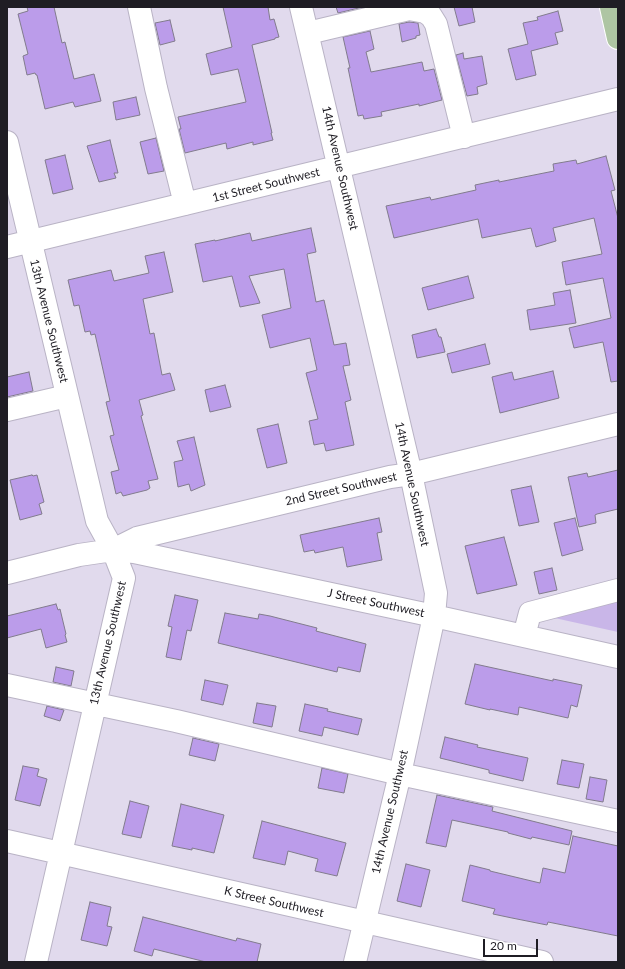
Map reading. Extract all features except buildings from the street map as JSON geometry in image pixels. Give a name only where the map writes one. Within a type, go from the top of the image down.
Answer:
[{"type":"main road","points":[[611,7],[618,38]]},
{"type":"street","points":[[139,7],[156,88],[185,204]]},
{"type":"street","name":"14th Avenue Southwest","points":[[301,7],[340,167],[411,474],[436,593],[434,616],[400,774],[355,962]]},
{"type":"street","points":[[308,34],[409,9],[425,12],[431,16],[436,24],[464,137]]},
{"type":"street","name":"1st Street Southwest","points":[[7,247],[618,99]]},
{"type":"street","name":"13th Avenue Southwest","points":[[7,142],[97,521],[124,551],[124,578],[36,962]]},
{"type":"street","points":[[7,410],[67,396]]},
{"type":"street","name":"2nd Street Southwest","points":[[7,573],[78,556],[124,551],[137,538],[618,424]]},
{"type":"street","name":"J Street Southwest","points":[[124,551],[434,616],[618,657]]},
{"type":"street","points":[[524,636],[530,612],[618,590]]},
{"type":"street","points":[[7,685],[176,721],[400,774],[618,821]]},
{"type":"street","name":"K Street Southwest","points":[[7,840],[365,923],[542,962]]},
{"type":"shaded area","points":[[618,598],[618,632],[541,615]]}]
